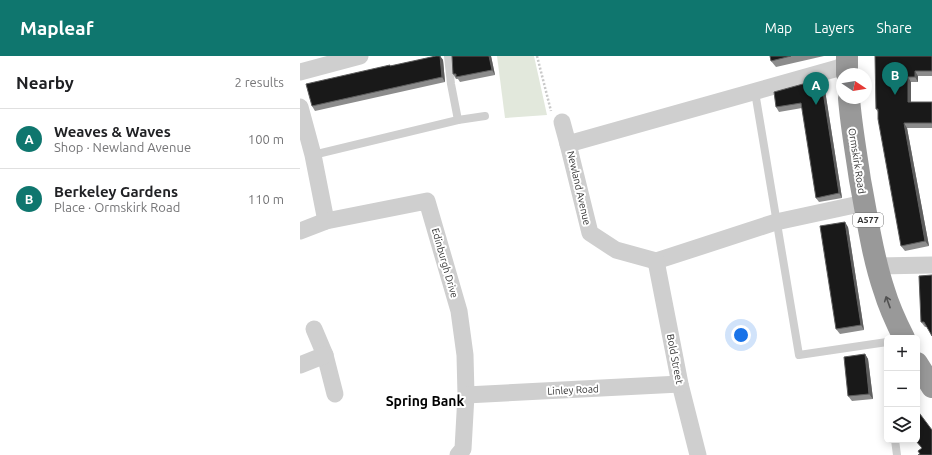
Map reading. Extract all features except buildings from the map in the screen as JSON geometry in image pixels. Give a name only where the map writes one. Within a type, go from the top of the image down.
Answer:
[{"type":"highway","name":"Ormskirk Road","points":[[850,104],[864,203],[877,266],[883,289],[903,335]]},
{"type":"highway","points":[[920,370],[932,387]]},
{"type":"street","points":[[300,72],[360,56]]},
{"type":"street","name":"Newland Avenue","points":[[656,261],[616,250],[590,233],[568,144],[755,92],[838,68],[847,64]]},
{"type":"street","points":[[300,107],[326,221]]},
{"type":"street","points":[[562,122],[568,144]]},
{"type":"street","name":"Edinburgh Drive","points":[[300,231],[326,221],[427,201],[459,311],[464,355],[466,395],[463,448],[458,455]]},
{"type":"street","points":[[656,261],[776,222],[864,203]]},
{"type":"street","name":"Bold Street","points":[[656,261],[680,384],[698,455]]},
{"type":"street","points":[[877,266],[932,265]]},
{"type":"street","points":[[314,329],[325,355],[334,394]]},
{"type":"street","points":[[300,364],[325,355]]},
{"type":"street","name":"Linley Road","points":[[466,395],[680,384]]},
{"type":"lane","points":[[448,56],[451,84],[458,120]]},
{"type":"lane","points":[[755,92],[799,355],[884,342]]},
{"type":"lane","points":[[309,150],[485,116]]},
{"type":"lane","points":[[895,443],[897,455]]},
{"type":"path","points":[[536,56],[552,115],[562,122]]},
{"type":"shaded area","points":[[497,56],[534,56],[547,115],[505,118]]},
{"type":"place","name":"Berkeley Gardens","points":[[895,95]]},
{"type":"place","name":"Weaves & Waves","points":[[816,105]]},
{"type":"district","name":"Spring Bank","points":[[425,401]]}]
